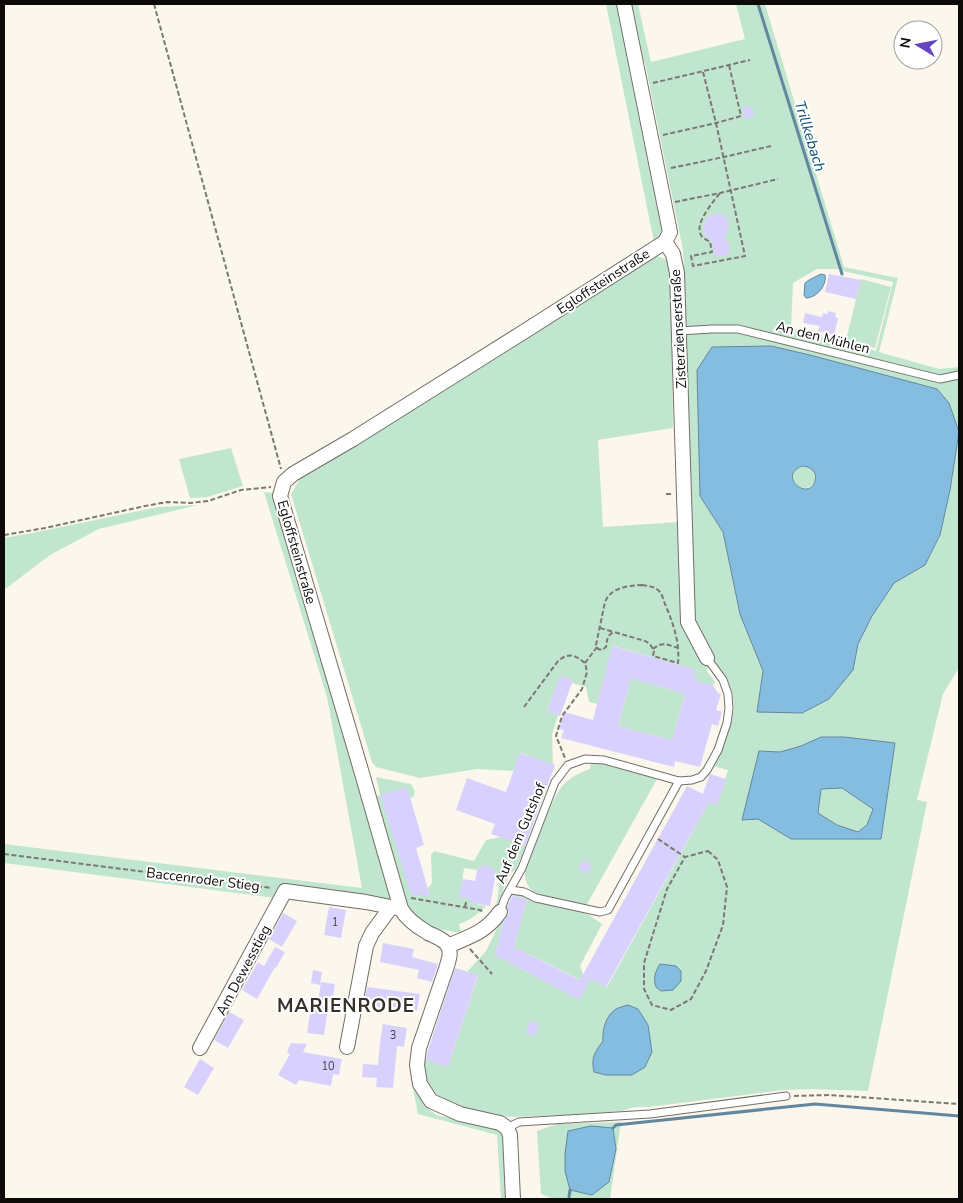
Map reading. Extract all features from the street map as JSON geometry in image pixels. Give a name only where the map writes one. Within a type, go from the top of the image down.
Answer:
[{"type":"street","points":[[624,4],[670,232],[665,242]]},
{"type":"street","name":"Egloffsteinstraße","points":[[448,946],[442,940],[425,932],[404,915],[396,904],[280,496],[284,482],[293,474],[525,332],[665,242]]},
{"type":"street","name":"Zisterzienserstraße","points":[[665,242],[673,254],[677,273],[688,622],[707,658]]},
{"type":"street","points":[[285,891],[366,902],[396,904]]},
{"type":"street","name":"Am Dewesstieg","points":[[200,1048],[285,891]]},
{"type":"street","points":[[347,1047],[366,946],[372,933],[396,904]]},
{"type":"street","points":[[500,912],[489,926],[476,935],[448,946],[450,957],[419,1048],[417,1065],[420,1084],[431,1101],[460,1114],[500,1122],[507,1128],[510,1135],[513,1199]]},
{"type":"lane","name":"An den Mühlen","points":[[679,331],[738,329],[940,379],[959,375]]},
{"type":"lane","points":[[568,765],[586,759],[604,760],[679,780],[692,780],[701,777],[718,750],[727,723],[729,708],[728,694],[723,680],[707,658]]},
{"type":"lane","name":"Auf dem Gutshof","points":[[500,912],[522,868],[555,782],[568,765]]},
{"type":"lane","points":[[511,890],[524,892],[536,898],[600,912],[608,910],[679,780]]},
{"type":"lane","points":[[507,1128],[519,1122],[650,1114],[786,1096]]},
{"type":"path","points":[[4,535],[167,502],[190,503],[208,500],[241,490],[275,486],[284,482],[280,461],[154,4]]},
{"type":"path","points":[[641,86],[750,60]]},
{"type":"path","points":[[651,138],[741,116],[729,65]]},
{"type":"path","points":[[703,72],[724,157],[745,256],[692,266],[691,256],[712,252],[710,242],[701,235],[699,229],[701,220],[720,193]]},
{"type":"path","points":[[658,170],[771,146]]},
{"type":"path","points":[[665,204],[778,179]]},
{"type":"path","points":[[585,663],[597,647],[596,645],[605,602],[608,595],[615,590],[627,586],[642,585],[660,591],[672,619],[678,648],[678,663],[653,656],[653,649],[645,641],[600,628]]},
{"type":"path","points":[[597,647],[602,650],[606,647],[608,637],[614,632]]},
{"type":"path","points":[[653,649],[661,644],[678,648]]},
{"type":"path","points":[[524,707],[563,656],[570,655],[579,658],[585,663],[587,672],[582,690],[562,716],[556,736],[568,765]]},
{"type":"path","points":[[649,834],[685,857],[708,851],[718,860],[727,887],[723,925],[706,971],[691,999],[671,1010],[652,1005],[644,989],[644,963],[667,889],[685,857]]},
{"type":"path","name":"Baccenroder Stieg","points":[[4,854],[268,887],[285,891]]},
{"type":"path","points":[[465,907],[466,902]]},
{"type":"path","points":[[396,904],[465,907],[480,910],[486,914],[489,926]]},
{"type":"path","points":[[462,940],[492,974]]},
{"type":"path","points":[[786,1096],[829,1096],[959,1104]]},
{"type":"green space","points":[[606,4],[619,4],[664,226],[662,235],[654,242]]},
{"type":"green space","points":[[629,4],[638,4],[651,62],[745,39],[736,4],[765,4],[844,267],[898,278],[879,352],[939,369],[959,367],[959,432],[959,668],[943,694],[917,800],[927,802],[868,1091],[783,1090],[631,1108],[622,1111],[510,1117],[470,1110],[441,1099],[426,1082],[422,1058],[448,1067],[478,976],[467,972],[486,951],[506,910],[495,955],[578,999],[587,983],[514,947],[527,899],[510,895],[516,893],[589,915],[602,924],[580,966],[583,974],[607,987],[709,802],[717,805],[728,770],[713,766],[721,752],[730,726],[734,709],[733,694],[727,678],[710,654],[695,621],[687,460],[686,308],[683,250],[645,63],[640,56]],"holes":[[[817,269],[841,269],[893,282],[876,351],[791,328],[793,283]],[[771,346],[937,389],[959,432],[950,490],[940,535],[925,565],[894,583],[872,616],[858,644],[853,670],[757,712],[763,671],[740,614],[723,532],[700,496]],[[821,737],[895,743],[881,839],[791,839],[758,819],[760,751],[780,752],[801,746]],[[603,1041],[632,1075],[606,1075],[594,1072],[596,1050]]]},
{"type":"green space","points":[[656,256],[665,259],[671,267],[673,428],[598,440],[603,527],[678,522],[681,625],[701,660],[706,662],[708,666],[707,671],[715,682],[713,685],[694,686],[697,677],[693,675],[694,669],[613,646],[597,704],[589,702],[586,687],[572,683],[572,680],[560,676],[547,711],[558,715],[552,735],[553,765],[521,753],[514,771],[477,769],[420,778],[376,767],[372,762],[291,494],[301,477],[648,259]]},
{"type":"green space","points":[[861,279],[891,287],[875,348],[846,340]]},
{"type":"green space","points":[[231,448],[243,486],[207,497],[190,498],[179,459]]},
{"type":"green space","points":[[800,466],[808,466],[815,473],[815,481],[808,488],[800,488],[793,481],[793,473]]},
{"type":"green space","points":[[264,492],[274,493],[392,892],[389,899],[376,911],[4,863],[4,844],[362,888],[327,697]]},
{"type":"green space","points":[[198,505],[99,529],[50,555],[4,590],[4,538],[158,507]]},
{"type":"green space","points":[[631,678],[685,694],[672,740],[618,726]]},
{"type":"green space","points":[[591,761],[657,779],[586,906],[534,893],[528,885],[525,876],[529,857],[553,801],[564,784],[580,773],[590,769]]},
{"type":"green space","points":[[376,777],[411,784],[415,791],[414,796],[411,798],[381,795],[430,896],[428,888],[432,883],[431,855],[434,851],[474,861],[486,840],[502,837],[526,846],[516,869],[508,876],[498,906],[496,906],[499,890],[498,881],[491,867],[483,865],[477,870],[464,868],[460,897],[471,899],[471,903],[486,906],[467,921],[459,924],[461,933],[442,930],[422,922],[405,901],[374,797],[380,795]]},
{"type":"green space","points":[[842,788],[873,809],[867,825],[858,833],[837,825],[818,813],[821,789]]},
{"type":"green space","points":[[412,1084],[424,1105],[436,1115],[496,1128],[503,1134],[507,1199],[501,1199],[497,1135],[418,1114]]},
{"type":"green space","points":[[621,1122],[610,1199],[554,1199],[541,1194],[537,1131],[557,1124]]},
{"type":"water","points":[[821,274],[825,275],[823,287],[817,294],[806,298],[804,295],[805,283]]},
{"type":"water","points":[[771,346],[937,389],[949,403],[959,432],[950,490],[940,535],[925,565],[894,583],[872,616],[858,644],[853,670],[829,699],[802,713],[757,712],[763,671],[740,614],[723,532],[700,496],[697,370],[712,347]],"holes":[[[805,466],[813,470],[816,478],[811,487],[806,489],[796,485],[792,476],[795,470]]]},
{"type":"water","points":[[821,737],[844,737],[895,743],[881,839],[791,839],[758,819],[742,820],[759,751],[780,752],[801,746]],"holes":[[[842,788],[873,809],[867,825],[858,832],[837,825],[818,813],[821,789]]]},
{"type":"water","points":[[660,964],[676,966],[681,971],[681,981],[673,990],[661,991],[656,987],[655,975]]},
{"type":"water","points":[[628,1005],[638,1009],[648,1025],[652,1052],[645,1067],[632,1075],[606,1075],[594,1072],[594,1056],[603,1041],[603,1032],[607,1019],[616,1009]]},
{"type":"water","points":[[591,1126],[613,1128],[616,1149],[609,1182],[592,1195],[570,1190],[565,1171],[568,1131]]},
{"type":"building","points":[[751,106],[754,114],[745,119],[742,108]]},
{"type":"building","points":[[720,213],[728,218],[729,229],[723,239],[728,241],[730,252],[728,255],[718,257],[714,255],[712,241],[705,236],[703,225],[709,215]]},
{"type":"building","points":[[829,274],[861,280],[856,299],[825,292]]},
{"type":"building","points":[[828,311],[836,313],[835,317],[838,318],[834,335],[818,331],[820,326],[803,323],[805,313],[822,317],[823,313],[827,314]]},
{"type":"building","points":[[612,646],[694,669],[693,675],[697,676],[696,681],[713,685],[718,693],[721,694],[716,710],[722,712],[718,726],[712,724],[700,767],[675,761],[674,767],[561,738],[564,730],[559,729],[564,712],[593,720]],"holes":[[[631,678],[685,694],[672,740],[618,726]]]},
{"type":"building","points":[[560,676],[573,680],[560,716],[547,711]]},
{"type":"building","points":[[520,753],[555,765],[525,846],[491,834],[495,824],[456,810],[467,778],[506,792]]},
{"type":"building","points":[[710,774],[726,779],[717,805],[709,802],[606,987],[590,979],[580,1000],[495,955],[503,922],[509,914],[507,907],[512,896],[524,898],[527,899],[514,947],[580,980],[687,786],[703,794]]},
{"type":"building","points":[[407,787],[424,845],[416,848],[430,896],[411,894],[380,795]]},
{"type":"building","points":[[583,862],[587,862],[590,867],[589,871],[583,872],[580,869],[580,865]]},
{"type":"building","points":[[483,865],[491,867],[496,873],[490,906],[471,903],[471,899],[459,897],[463,879],[475,881],[477,870]]},
{"type":"building","points":[[329,907],[346,910],[341,938],[324,935]]},
{"type":"building","points":[[283,913],[297,921],[282,947],[269,939]]},
{"type":"building","points":[[383,943],[414,949],[412,957],[438,964],[432,982],[417,978],[419,970],[380,962]]},
{"type":"building","points":[[275,947],[285,952],[257,999],[242,990],[258,962],[264,966]]},
{"type":"building","points":[[455,968],[478,975],[448,1067],[426,1060]]},
{"type":"building","points":[[313,970],[322,972],[320,985],[311,983]]},
{"type":"building","points":[[321,982],[335,984],[332,1003],[329,1002],[324,1035],[307,1033],[311,1008],[317,1009]]},
{"type":"building","points":[[367,987],[420,994],[417,1011],[364,1004]]},
{"type":"building","points":[[229,1012],[244,1020],[228,1048],[214,1040]]},
{"type":"building","points":[[530,1021],[539,1023],[535,1036],[526,1033]]},
{"type":"building","points":[[383,1024],[407,1028],[404,1047],[397,1046],[393,1088],[376,1087],[377,1078],[362,1077],[363,1064],[378,1065]]},
{"type":"building","points":[[291,1043],[307,1044],[303,1052],[342,1059],[339,1075],[333,1074],[331,1086],[299,1080],[296,1085],[278,1075],[290,1054],[287,1052]]},
{"type":"building","points":[[200,1059],[214,1068],[198,1095],[184,1087]]},
{"type":"waterway","name":"Trillkebach","points":[[758,4],[842,274]]},
{"type":"waterway","points":[[613,1128],[616,1125],[815,1104],[959,1116]]},
{"type":"waterway","points":[[569,1197],[570,1190]]},
{"type":"district","name":"MARIENRODE","points":[[346,1005]]}]
